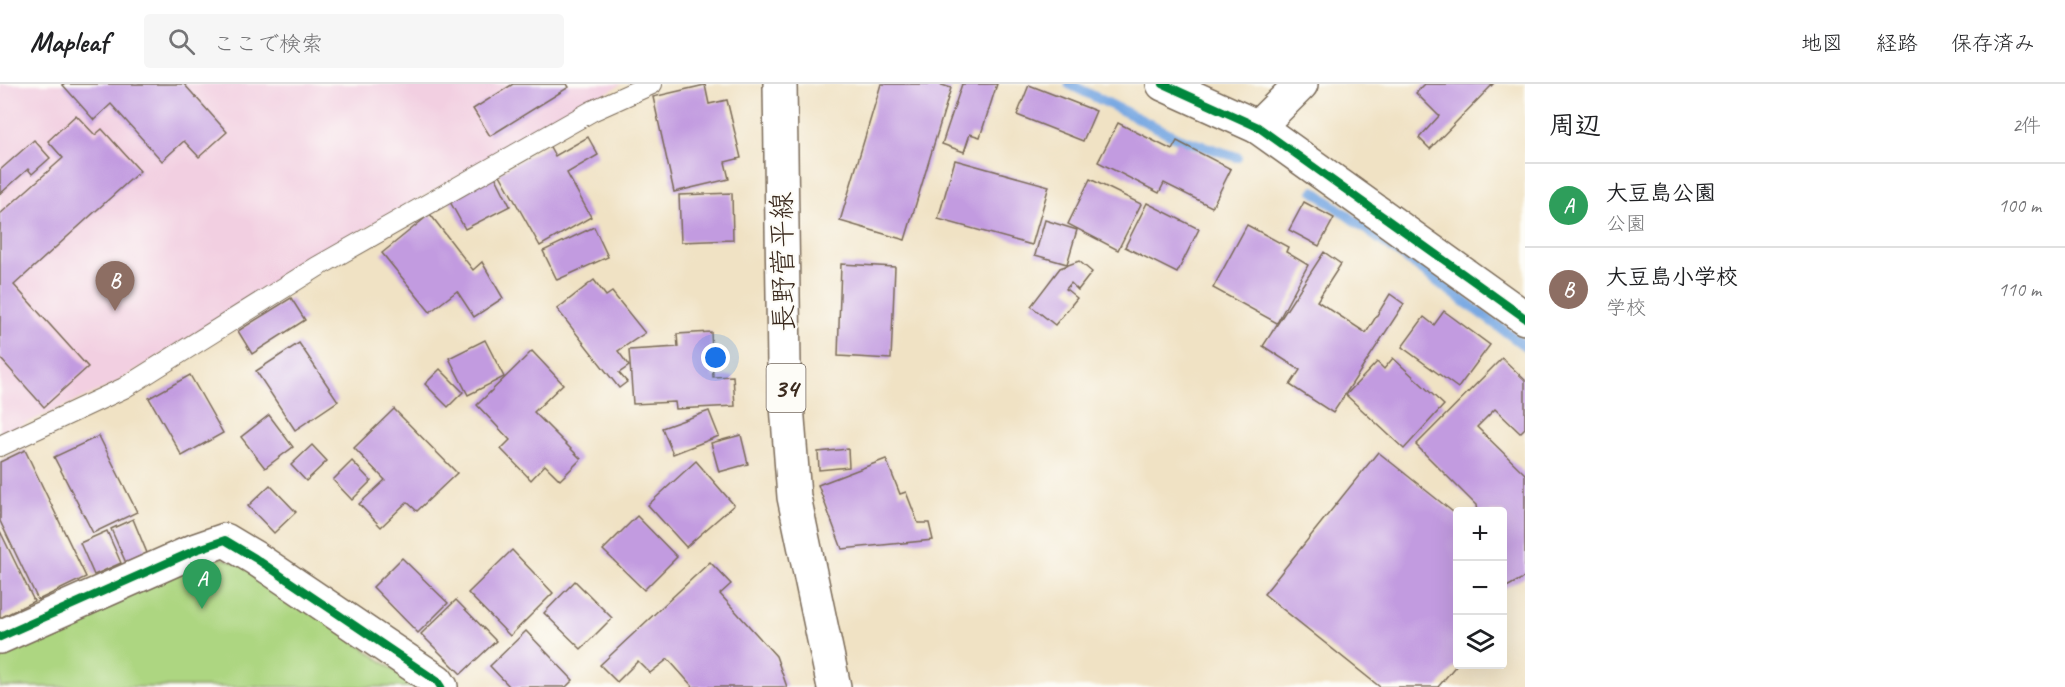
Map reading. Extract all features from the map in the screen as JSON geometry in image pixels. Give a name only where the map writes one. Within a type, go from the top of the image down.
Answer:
[{"type":"street","name":"長野菅平線","points":[[780,84],[784,366],[794,497],[834,687]]},
{"type":"street","points":[[1162,84],[1205,92],[1258,127],[1525,318]]},
{"type":"street","points":[[1258,127],[1301,84]]},
{"type":"street","points":[[0,637],[196,550],[225,540],[437,681],[441,687]]},
{"type":"lane","points":[[0,446],[124,388],[317,267],[592,111],[652,84]]},
{"type":"shaded area","points":[[0,84],[622,84],[347,239],[114,384],[0,435]]},
{"type":"green space","points":[[221,558],[255,569],[417,687],[0,687],[0,649],[204,562]]},
{"type":"building","points":[[62,84],[184,84],[227,132],[199,157],[184,141],[162,161],[111,104],[94,120]]},
{"type":"building","points":[[513,84],[567,84],[569,87],[490,136],[473,109]]},
{"type":"building","points":[[881,84],[939,84],[951,88],[905,240],[840,221]]},
{"type":"building","points":[[962,84],[997,84],[980,137],[970,134],[964,152],[942,144]]},
{"type":"building","points":[[1425,84],[1493,84],[1430,149],[1419,138],[1439,116],[1416,93]]},
{"type":"building","points":[[705,85],[709,104],[727,100],[741,158],[725,162],[729,179],[674,192],[653,97]]},
{"type":"building","points":[[1029,85],[1096,111],[1083,141],[1017,115]]},
{"type":"building","points":[[76,115],[95,135],[102,129],[140,171],[14,285],[88,367],[44,407],[0,358],[0,214],[63,158],[48,141]]},
{"type":"building","points":[[1118,123],[1172,150],[1177,141],[1231,169],[1212,207],[1164,183],[1159,193],[1098,162]]},
{"type":"building","points":[[588,137],[598,155],[567,173],[591,217],[540,246],[499,173],[549,145],[555,156]]},
{"type":"building","points":[[34,140],[50,158],[32,174],[28,169],[0,194],[0,170]]},
{"type":"building","points":[[955,160],[1049,186],[1032,245],[938,219]]},
{"type":"building","points":[[494,174],[510,206],[465,229],[448,198]]},
{"type":"building","points":[[1090,179],[1141,204],[1118,250],[1068,224]]},
{"type":"building","points":[[732,193],[733,240],[681,242],[679,195]]},
{"type":"building","points":[[1304,202],[1334,218],[1319,246],[1289,230]]},
{"type":"building","points":[[1147,203],[1199,229],[1177,273],[1125,247]]},
{"type":"building","points":[[430,214],[473,270],[482,262],[503,298],[474,317],[457,291],[430,312],[382,253]]},
{"type":"building","points":[[1045,220],[1077,230],[1067,264],[1035,255]]},
{"type":"building","points":[[1247,225],[1288,247],[1286,252],[1308,265],[1277,323],[1213,288]]},
{"type":"building","points":[[594,227],[608,257],[557,280],[543,251]]},
{"type":"building","points":[[1324,252],[1341,264],[1317,301],[1366,333],[1390,294],[1404,304],[1333,413],[1290,385],[1300,370],[1263,346]]},
{"type":"building","points":[[1079,261],[1092,272],[1078,290],[1071,283],[1066,289],[1077,298],[1055,325],[1031,306],[1060,268]]},
{"type":"building","points":[[841,264],[895,267],[891,359],[838,356]]},
{"type":"building","points":[[594,280],[606,296],[612,292],[645,333],[618,351],[629,366],[619,373],[627,382],[619,388],[557,309]]},
{"type":"building","points":[[291,298],[305,320],[252,354],[238,331]]},
{"type":"building","points":[[1444,311],[1490,345],[1458,388],[1402,347],[1424,317],[1434,325]]},
{"type":"building","points":[[711,332],[713,377],[733,376],[735,406],[676,409],[675,402],[633,404],[629,350],[678,347],[677,334]]},
{"type":"building","points":[[485,340],[504,377],[468,395],[449,358]]},
{"type":"building","points":[[299,343],[338,401],[295,430],[256,371]]},
{"type":"building","points":[[532,351],[563,384],[534,412],[581,459],[560,480],[545,465],[531,480],[501,449],[510,440],[477,405]]},
{"type":"building","points":[[1393,358],[1444,405],[1404,449],[1346,395],[1377,362],[1384,369]]},
{"type":"building","points":[[1502,358],[1525,380],[1525,428],[1520,433],[1495,409],[1477,427],[1525,474],[1525,577],[1507,587],[1507,507],[1476,507],[1416,445]]},
{"type":"building","points":[[440,369],[463,392],[448,407],[425,384]]},
{"type":"building","points":[[190,375],[223,433],[182,456],[149,398]]},
{"type":"building","points":[[394,409],[457,473],[417,511],[407,502],[381,527],[359,504],[385,480],[354,448]]},
{"type":"building","points":[[709,411],[719,436],[673,454],[662,428]]},
{"type":"building","points":[[269,415],[293,447],[265,468],[241,437]]},
{"type":"building","points":[[741,435],[748,464],[719,472],[711,443]]},
{"type":"building","points":[[99,436],[137,512],[93,533],[54,457]]},
{"type":"building","points":[[312,445],[327,461],[306,481],[291,465]]},
{"type":"building","points":[[848,449],[849,467],[819,470],[818,452]]},
{"type":"building","points":[[25,450],[86,577],[38,600],[0,521],[0,462]]},
{"type":"building","points":[[1378,452],[1453,512],[1453,669],[1438,687],[1380,687],[1264,594]]},
{"type":"building","points":[[886,459],[900,494],[906,492],[918,523],[929,523],[933,540],[842,549],[818,485]]},
{"type":"building","points":[[352,461],[371,481],[352,500],[333,480]]},
{"type":"building","points":[[696,461],[734,505],[686,547],[648,505]]},
{"type":"building","points":[[270,485],[296,512],[274,533],[248,506]]},
{"type":"building","points":[[637,516],[677,557],[644,590],[603,550]]},
{"type":"building","points":[[133,519],[147,553],[126,563],[111,529]]},
{"type":"building","points":[[0,531],[34,601],[0,618]]},
{"type":"building","points":[[107,531],[121,563],[94,575],[80,543]]},
{"type":"building","points":[[512,550],[553,593],[510,636],[468,593]]},
{"type":"building","points":[[402,558],[448,603],[418,633],[373,587]]},
{"type":"building","points":[[710,562],[731,584],[720,594],[776,656],[787,687],[693,687],[668,659],[650,673],[638,661],[617,682],[600,665]]},
{"type":"building","points":[[575,581],[612,618],[581,649],[544,613]]},
{"type":"building","points":[[456,600],[496,641],[461,674],[421,634]]},
{"type":"building","points":[[526,631],[573,680],[566,687],[510,687],[490,666]]},
{"type":"waterway","points":[[1069,84],[1178,138],[1237,157]]},
{"type":"waterway","points":[[1314,191],[1525,346]]},
{"type":"cycle path","points":[[1163,84],[1258,127],[1525,318]]},
{"type":"cycle path","points":[[0,637],[196,550],[225,540],[437,681],[441,687]]},
{"type":"place","name":"大豆島小学校","points":[[115,311]]},
{"type":"place","name":"大豆島公園","points":[[202,609]]}]
